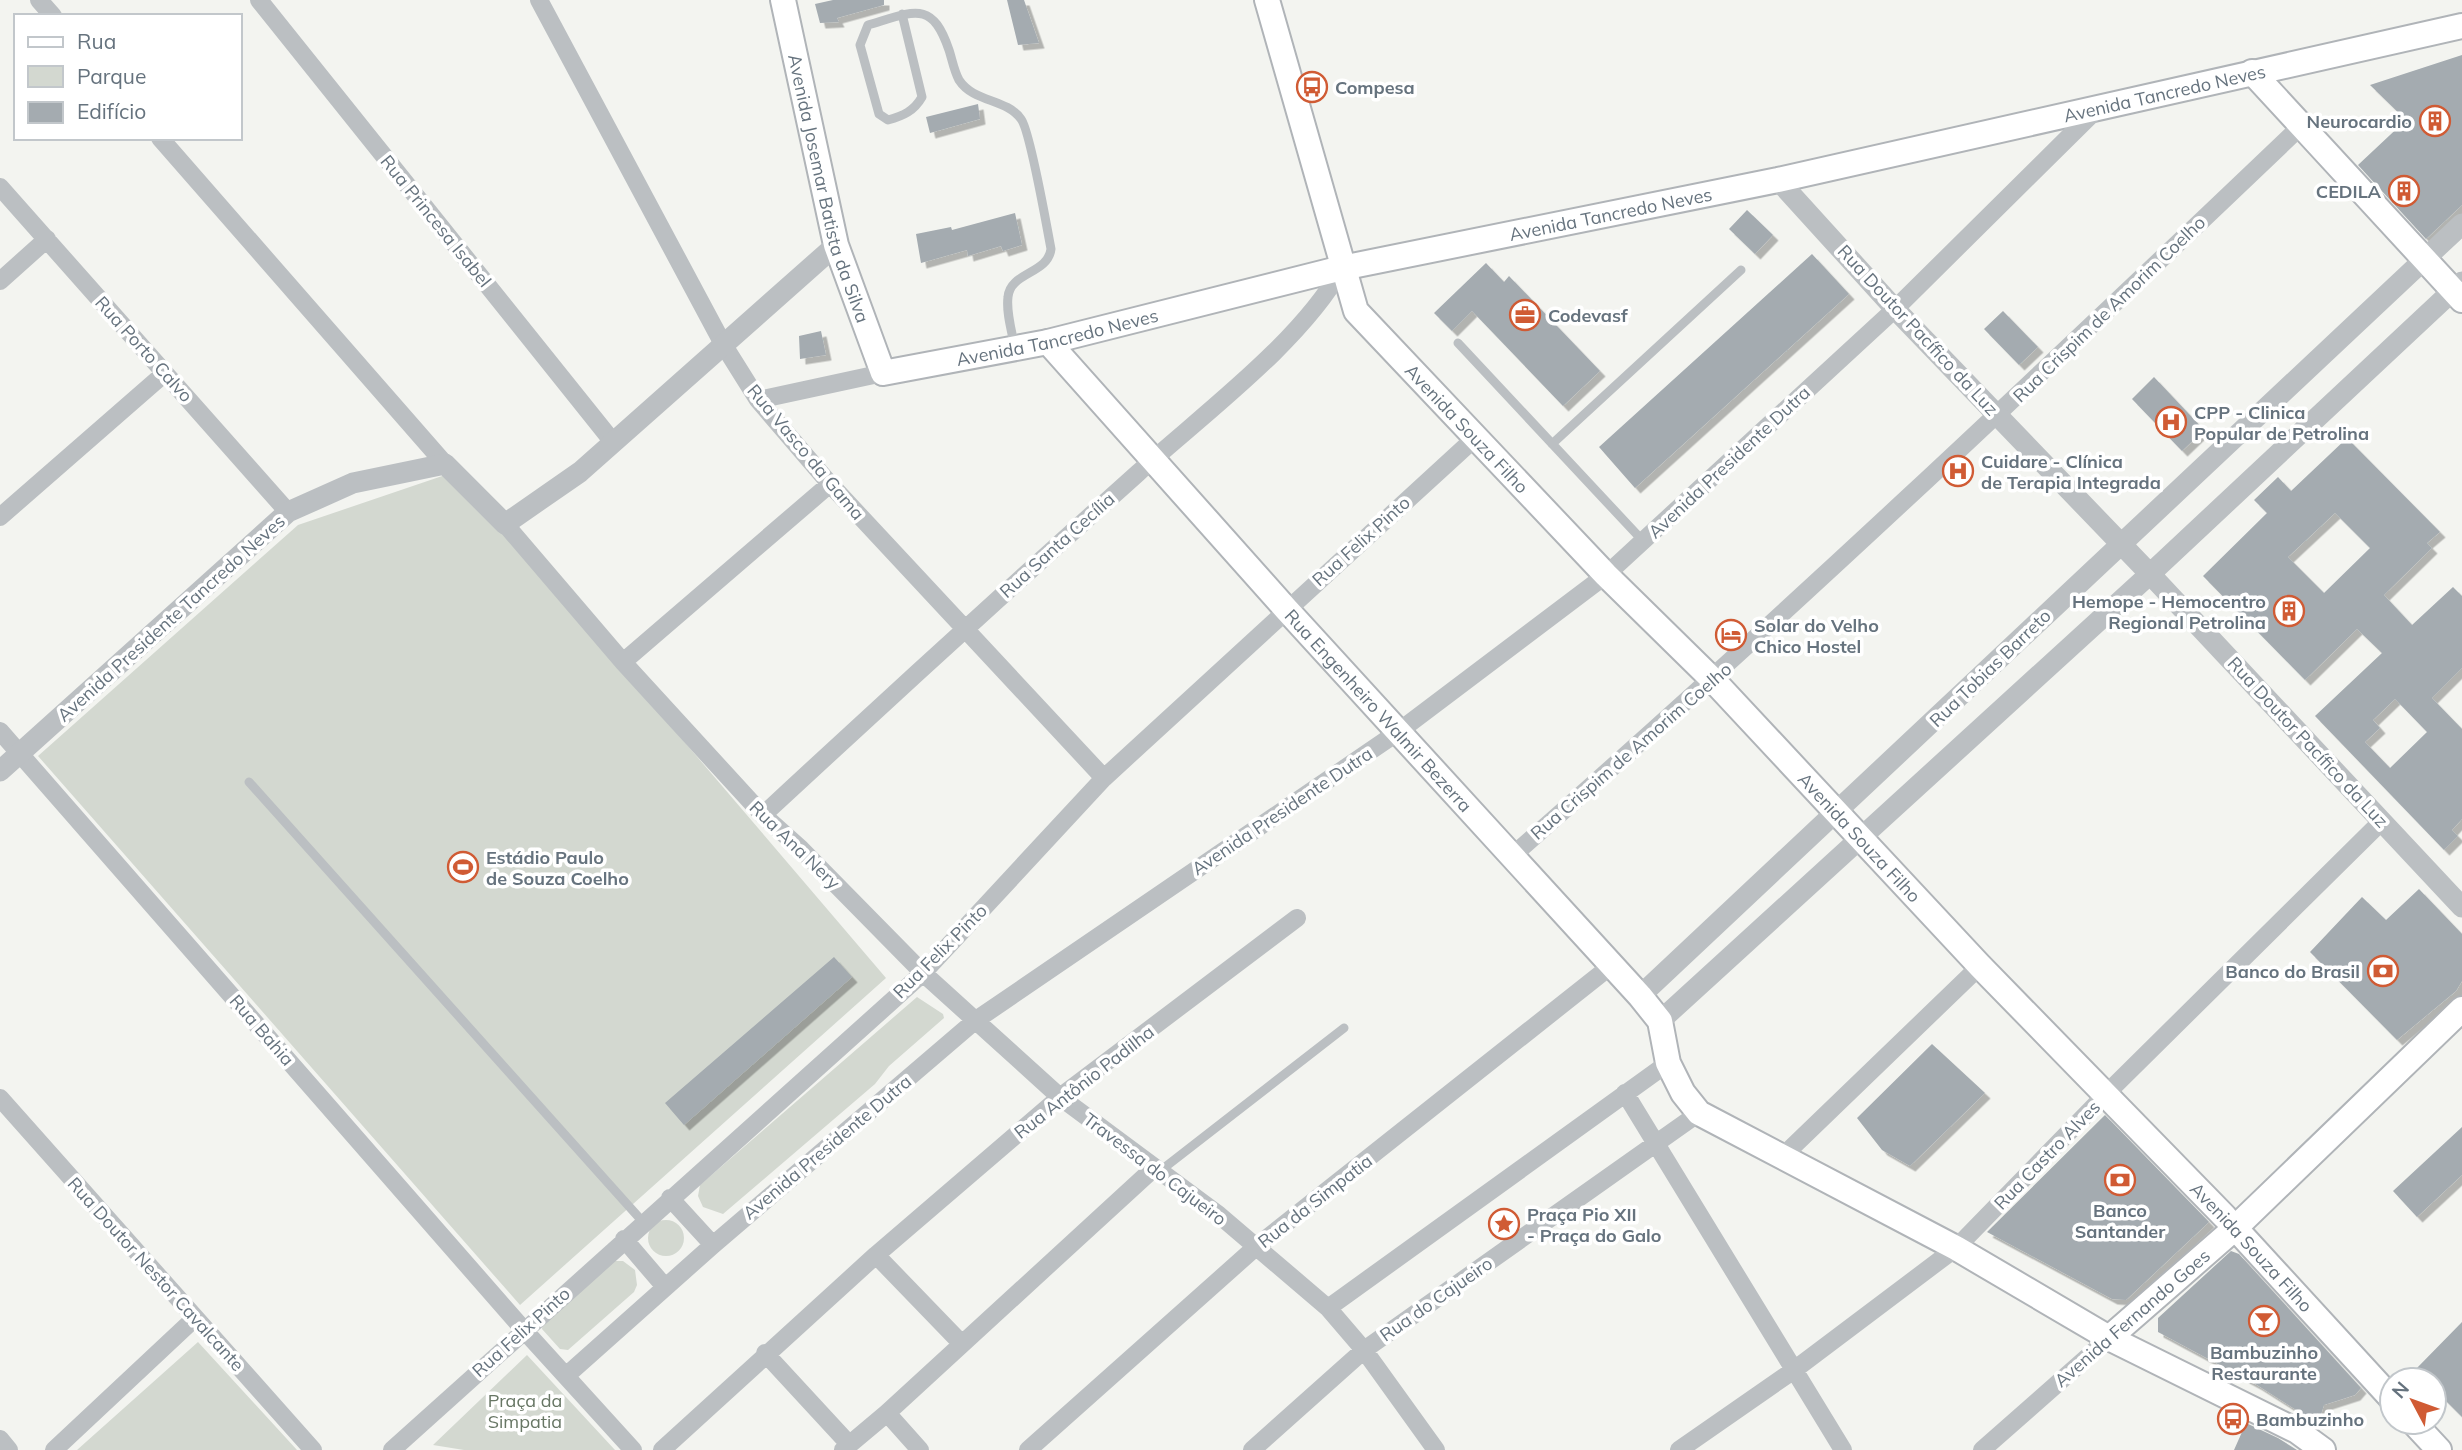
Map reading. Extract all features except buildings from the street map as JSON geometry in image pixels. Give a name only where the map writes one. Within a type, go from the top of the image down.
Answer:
[{"type":"main road","name":"Avenida Josemar Batista da Silva","points":[[783,0],[836,244],[883,373]]},
{"type":"main road","name":"Avenida Souza Filho","points":[[1267,0],[1356,311],[1606,575],[1713,680],[2378,1384]]},
{"type":"main road","name":"Avenida Tancredo Neves","points":[[883,373],[1048,342],[1342,268],[1778,180],[2462,26]]},
{"type":"main road","points":[[2252,72],[2424,259],[2459,291]]},
{"type":"main road","name":"Rua Engenheiro Walmir Bezerra","points":[[1048,342],[1286,609],[1640,996],[1660,1021],[1668,1063],[1684,1093],[1699,1113]]},
{"type":"main road","name":"Avenida Fernando Goes","points":[[2109,1338],[2234,1229],[2462,1009]]},
{"type":"main road","points":[[1699,1113],[1784,1155],[1956,1248],[2109,1338],[2297,1431],[2323,1450]]},
{"type":"main road","points":[[2426,1436],[2438,1449]]},
{"type":"street","points":[[39,0],[50,14]]},
{"type":"street","name":"Rua Princesa Isabel","points":[[260,0],[613,442]]},
{"type":"street","name":"Rua Vasco da Gama","points":[[539,0],[723,344],[758,400],[830,484],[1104,778]]},
{"type":"street","name":"Avenida Presidente Dutra","points":[[567,1375],[713,1245],[976,1020],[1398,732],[1606,575],[1895,309],[2099,106]]},
{"type":"street","name":"Rua Crispim de Amorim Coelho","points":[[1512,856],[1713,680],[1998,415],[2300,127]]},
{"type":"street","points":[[162,140],[445,464],[505,524],[580,472],[836,244]]},
{"type":"street","name":"Rua Doutor Pacífico da Luz","points":[[1778,180],[1895,309],[2150,574],[2462,907]]},
{"type":"street","name":"Rua Porto Calvo","points":[[0,187],[288,512]]},
{"type":"street","name":"Rua Tobias Barreto","points":[[1640,996],[1837,814],[2462,224]]},
{"type":"street","points":[[0,281],[47,239]]},
{"type":"street","name":"Rua Santa Cecília","points":[[763,815],[964,629],[1250,373],[1326,297],[1342,268]]},
{"type":"street","name":"Rua Tobias Barreto","points":[[1660,1021],[2459,291]]},
{"type":"street","points":[[0,517],[165,373]]},
{"type":"street","name":"Avenida Tancredo Neves","points":[[758,400],[883,373]]},
{"type":"street","name":"Rua Felix Pinto","points":[[392,1450],[523,1329],[923,973],[1104,778],[1475,438]]},
{"type":"street","name":"Avenida Presidente Tancredo Neves","points":[[0,771],[288,512],[353,483],[445,464]]},
{"type":"street","points":[[624,662],[830,484]]},
{"type":"street","name":"Rua Ana Nery","points":[[505,524],[624,662],[763,815],[801,849],[923,973],[976,1020]]},
{"type":"street","name":"Rua Bahia","points":[[0,731],[523,1329],[633,1450]]},
{"type":"street","name":"Rua Castro Alves","points":[[1679,1450],[1794,1370],[1956,1248],[2106,1094],[2382,821]]},
{"type":"street","name":"Rua Antônio Padilha","points":[[662,1450],[765,1353],[1060,1097],[1297,918]]},
{"type":"street","name":"Rua da Simpatia","points":[[1028,1450],[1257,1246],[1612,965]]},
{"type":"street","points":[[1784,1155],[1980,965]]},
{"type":"street","name":"Travessa do Cajueiro","points":[[976,1020],[1060,1097],[1257,1246],[1328,1308],[1364,1350],[1436,1450]]},
{"type":"street","points":[[1328,1308],[1668,1063]]},
{"type":"street","points":[[1625,1093],[1843,1450]]},
{"type":"street","name":"Rua Doutor Nestor Cavalcante","points":[[0,1098],[313,1450]]},
{"type":"street","name":"Rua do Cajueiro","points":[[1252,1450],[1364,1350],[1699,1113]]},
{"type":"street","points":[[765,1353],[846,1447],[1156,1171]]},
{"type":"street","points":[[670,1198],[713,1245]]},
{"type":"street","points":[[624,1239],[665,1287]]},
{"type":"street","points":[[876,1255],[962,1344]]},
{"type":"street","points":[[54,1450],[195,1318]]},
{"type":"street","name":"Avenida Fernando Goes","points":[[1982,1450],[2109,1338]]},
{"type":"street","points":[[887,1413],[920,1450]]},
{"type":"street","points":[[0,1439],[9,1450]]},
{"type":"lane","points":[[902,15],[922,97],[908,113],[888,120],[875,108],[860,45],[868,25],[902,15],[927,12],[941,24],[958,78],[966,88],[1006,105],[1023,120],[1051,249],[1046,264],[1013,285],[1007,294],[1015,348]]},
{"type":"lane","points":[[1552,444],[1741,270]]},
{"type":"lane","points":[[1458,343],[1643,541]]},
{"type":"lane","points":[[248,782],[643,1222]]},
{"type":"lane","points":[[1156,1171],[1344,1028]]},
{"type":"green space","name":"Estádio Paulo de Souza Coelho","points":[[454,472],[886,978],[520,1305],[38,756],[298,525]]},
{"type":"green space","points":[[917,997],[943,1014],[944,1018],[889,1066],[875,1084],[723,1214],[703,1207],[698,1196],[700,1185]]},
{"type":"green space","points":[[666,1220],[679,1225],[684,1238],[679,1251],[666,1256],[653,1251],[648,1238],[653,1225]]},
{"type":"green space","points":[[615,1261],[623,1261],[635,1270],[637,1285],[634,1292],[568,1350],[560,1349],[542,1329],[543,1321]]},
{"type":"green space","points":[[198,1342],[297,1450],[77,1450]]},
{"type":"green space","name":"Praça da Simpatia","points":[[527,1355],[615,1450],[464,1450],[433,1445]]},
{"type":"place","name":"Compesa","points":[[1312,87]]},
{"type":"place","name":"Neurocardio","points":[[2435,121]]},
{"type":"place","name":"CEDILA","points":[[2404,191]]},
{"type":"place","name":"Codevasf","points":[[1525,315]]},
{"type":"place","name":"CPP - Clinica Popular de Petrolina","points":[[2171,422]]},
{"type":"place","name":"Cuidare - Clínica de Terapia Integrada","points":[[1958,471]]},
{"type":"place","name":"Hemope - Hemocentro Regional Petrolina","points":[[2289,611]]},
{"type":"place","name":"Solar do Velho Chico Hostel","points":[[1731,635]]},
{"type":"place","name":"Estádio Paulo de Souza Coelho","points":[[463,867]]},
{"type":"place","name":"Banco do Brasil","points":[[2383,971]]},
{"type":"place","name":"Banco Santander","points":[[2120,1180]]},
{"type":"place","name":"Praça Pio XII - Praça do Galo","points":[[1504,1224]]},
{"type":"place","name":"Bambuzinho Restaurante","points":[[2264,1321]]},
{"type":"place","name":"Bambuzinho","points":[[2233,1419]]}]
